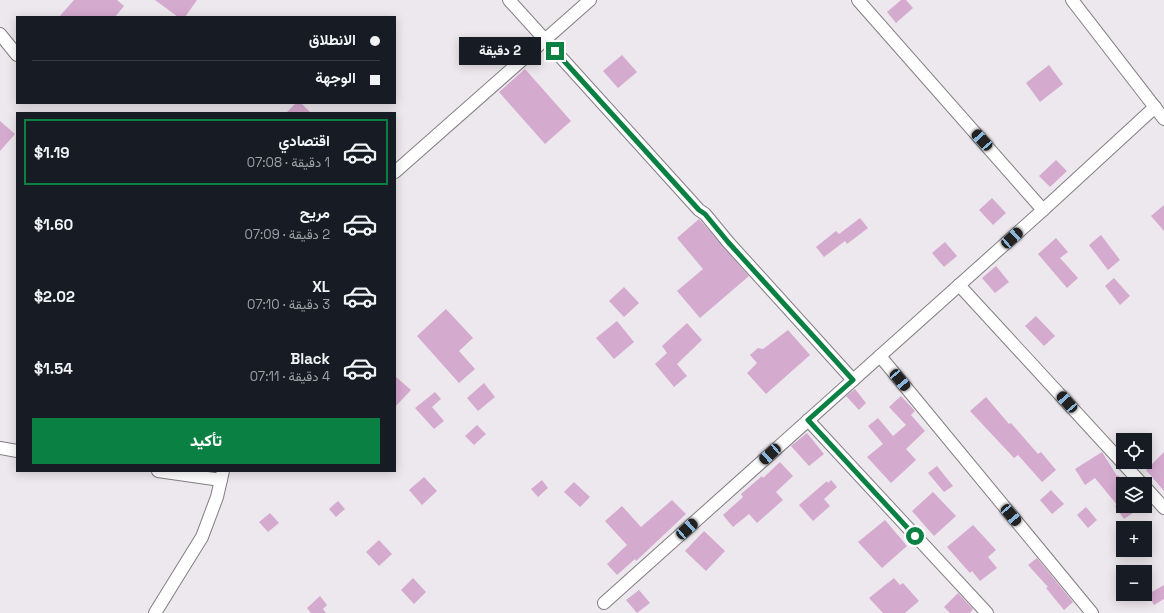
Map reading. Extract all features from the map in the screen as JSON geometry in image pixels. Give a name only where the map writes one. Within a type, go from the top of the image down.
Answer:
[{"type":"street","points":[[509,0],[699,210],[705,214],[728,242],[853,380]]},
{"type":"street","points":[[396,171],[590,0]]},
{"type":"street","points":[[858,0],[1043,210]]},
{"type":"street","points":[[1072,0],[1164,118]]},
{"type":"street","points":[[0,34],[16,54]]},
{"type":"street","points":[[604,603],[1043,210],[1155,107]]},
{"type":"street","points":[[959,285],[1136,477]]},
{"type":"street","points":[[880,356],[1092,613]]},
{"type":"street","points":[[808,420],[987,613]]},
{"type":"street","points":[[0,448],[16,451]]},
{"type":"street","points":[[155,613],[202,537],[217,497],[222,476],[171,472]]},
{"type":"street","points":[[1152,495],[1164,508]]},
{"type":"building","points":[[74,0],[117,0],[124,6],[116,16],[60,16]]},
{"type":"building","points":[[155,0],[197,0],[186,16],[177,16]]},
{"type":"building","points":[[901,0],[906,0],[913,8],[896,23],[887,12]]},
{"type":"building","points":[[622,55],[637,72],[618,88],[603,71]]},
{"type":"building","points":[[1049,65],[1063,84],[1040,102],[1026,83]]},
{"type":"building","points":[[525,69],[571,121],[545,144],[499,92]]},
{"type":"building","points":[[295,104],[302,104],[310,112],[287,112]]},
{"type":"building","points":[[0,121],[15,134],[0,151]]},
{"type":"building","points":[[1056,160],[1067,171],[1050,187],[1039,176]]},
{"type":"building","points":[[992,198],[1006,213],[993,225],[979,210]]},
{"type":"building","points":[[1164,205],[1164,231],[1151,216]]},
{"type":"building","points":[[860,218],[868,228],[847,244],[845,241],[824,257],[816,247],[836,231],[839,234]]},
{"type":"building","points":[[699,219],[749,276],[700,318],[677,291],[703,269],[677,238]]},
{"type":"building","points":[[1101,235],[1120,260],[1108,270],[1089,245]]},
{"type":"building","points":[[1056,238],[1068,252],[1060,258],[1078,278],[1067,288],[1038,254]]},
{"type":"building","points":[[945,242],[957,256],[944,267],[932,253]]},
{"type":"building","points":[[996,266],[1009,282],[995,293],[982,278]]},
{"type":"building","points":[[1114,278],[1130,296],[1120,305],[1105,286]]},
{"type":"building","points":[[624,287],[639,303],[624,317],[609,301]]},
{"type":"building","points":[[446,309],[473,338],[459,351],[475,369],[459,383],[417,336]]},
{"type":"building","points":[[1036,316],[1055,336],[1044,346],[1025,326]]},
{"type":"building","points":[[617,321],[634,342],[614,359],[596,338]]},
{"type":"building","points":[[687,323],[702,340],[677,364],[687,376],[674,387],[655,364],[667,353],[662,346]]},
{"type":"building","points":[[788,330],[810,355],[766,394],[747,373],[757,363],[750,355],[758,348],[763,349]]},
{"type":"building","points":[[396,377],[411,390],[396,406]]},
{"type":"building","points":[[484,383],[495,397],[478,411],[467,398]]},
{"type":"building","points":[[855,389],[866,403],[859,410],[846,396]]},
{"type":"building","points":[[435,392],[441,399],[432,407],[444,421],[434,429],[415,408]]},
{"type":"building","points":[[901,396],[915,411],[911,415],[925,431],[906,449],[916,460],[891,483],[867,457],[883,444],[868,426],[878,418],[893,436],[906,425],[889,407]]},
{"type":"building","points":[[986,397],[1009,424],[1011,423],[1038,454],[1041,452],[1056,470],[1042,482],[1018,455],[1014,458],[970,411]]},
{"type":"building","points":[[477,425],[486,434],[474,445],[465,436]]},
{"type":"building","points":[[807,433],[824,454],[809,466],[791,446]]},
{"type":"building","points":[[1102,452],[1117,476],[1118,475],[1120,477],[1116,477],[1116,504],[1095,478],[1085,485],[1075,469]]},
{"type":"building","points":[[1164,452],[1164,491],[1146,470],[1152,469],[1152,464]]},
{"type":"building","points":[[780,462],[793,476],[776,492],[783,500],[757,523],[749,514],[733,527],[723,515],[743,497],[741,494],[762,476],[763,478]]},
{"type":"building","points":[[937,466],[953,486],[944,492],[928,473]]},
{"type":"building","points":[[424,477],[437,491],[422,505],[409,490]]},
{"type":"building","points":[[542,480],[548,488],[538,497],[531,489]]},
{"type":"building","points":[[831,480],[837,487],[824,499],[830,506],[813,521],[799,505],[827,481],[828,483]]},
{"type":"building","points":[[574,482],[590,497],[580,507],[564,492]]},
{"type":"building","points":[[1051,490],[1064,504],[1052,514],[1040,500]]},
{"type":"building","points":[[933,492],[956,516],[934,536],[912,511]]},
{"type":"building","points":[[672,500],[686,514],[636,561],[635,559],[617,575],[607,564],[627,545],[605,521],[622,506],[641,527]]},
{"type":"building","points":[[338,501],[345,509],[336,517],[329,509]]},
{"type":"building","points":[[1086,507],[1097,520],[1088,528],[1077,515]]},
{"type":"building","points":[[270,513],[279,523],[268,532],[259,522]]},
{"type":"building","points":[[1120,513],[1133,513],[1124,519]]},
{"type":"building","points":[[885,520],[907,546],[882,568],[858,542]]},
{"type":"building","points":[[973,525],[996,550],[988,557],[997,568],[980,581],[972,571],[970,573],[947,547]]},
{"type":"building","points":[[704,531],[725,551],[706,571],[685,551]]},
{"type":"building","points":[[379,540],[392,554],[379,566],[366,552]]},
{"type":"building","points":[[1037,558],[1073,602],[1064,610],[1046,588],[1048,587],[1028,565]]},
{"type":"building","points":[[413,578],[426,592],[414,604],[401,590]]},
{"type":"building","points":[[894,578],[900,585],[903,583],[919,601],[905,613],[883,613],[869,598]]},
{"type":"building","points":[[1164,585],[1164,599],[1154,605],[1152,601],[1152,592]]},
{"type":"building","points":[[639,590],[650,603],[637,613],[626,600]]},
{"type":"building","points":[[958,593],[973,609],[970,613],[950,613],[944,607]]},
{"type":"building","points":[[320,596],[327,605],[323,609],[326,613],[311,613],[307,608]]},
{"type":"route","points":[[555,51],[699,210],[705,214],[728,242],[853,380],[808,420],[915,536]]}]
